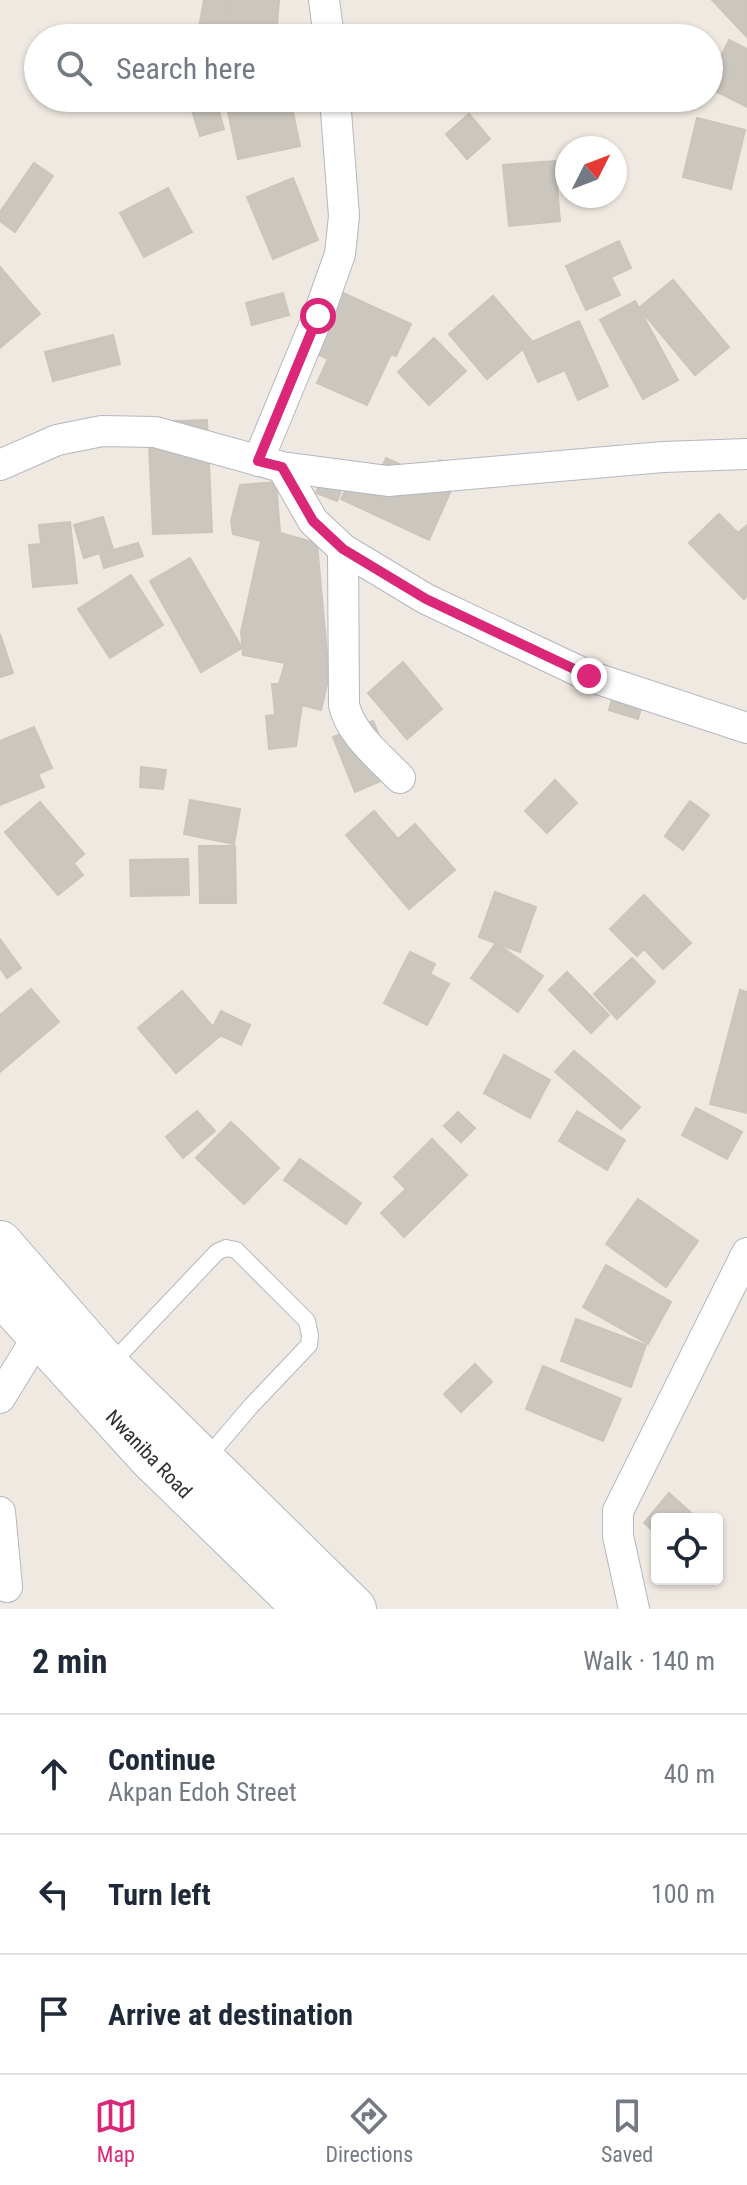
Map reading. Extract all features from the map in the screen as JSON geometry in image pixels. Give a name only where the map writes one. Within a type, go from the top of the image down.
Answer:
[{"type":"main road","points":[[0,1243],[108,1367],[354,1609]]},
{"type":"main road","name":"Nwaniba Road","points":[[0,1292],[150,1457],[306,1609]]},
{"type":"street","points":[[324,0],[327,24]]},
{"type":"street","points":[[270,464],[340,254],[344,216],[336,112]]},
{"type":"street","points":[[0,465],[57,440],[102,431],[155,432],[270,464],[388,481],[663,457],[747,454]]},
{"type":"street","points":[[270,464],[313,521],[343,549],[426,599],[589,676],[747,728]]},
{"type":"street","points":[[343,549],[347,715],[356,732],[400,778]]},
{"type":"street","points":[[634,1609],[618,1536],[618,1511],[743,1271]]},
{"type":"street","points":[[0,1398],[38,1336]]},
{"type":"street","points":[[0,1512],[7,1587]]},
{"type":"lane","points":[[108,1367],[217,1252],[226,1248],[236,1250],[307,1321],[309,1345],[251,1406],[204,1462]]},
{"type":"building","points":[[204,0],[226,0],[222,24],[200,24]]},
{"type":"building","points":[[227,0],[279,0],[277,24],[224,24]]},
{"type":"building","points":[[712,0],[747,0],[747,37]]},
{"type":"building","points":[[729,40],[747,49],[747,107],[723,95],[723,52]]},
{"type":"building","points":[[192,112],[219,112],[224,129],[200,136]]},
{"type":"building","points":[[228,112],[293,112],[300,146],[238,159]]},
{"type":"building","points":[[469,114],[490,139],[467,159],[446,134]]},
{"type":"building","points":[[697,118],[745,130],[731,189],[683,177]]},
{"type":"building","points":[[555,161],[555,208],[559,208],[560,221],[509,226],[503,165]]},
{"type":"building","points":[[34,163],[53,176],[15,232],[0,221],[0,212]]},
{"type":"building","points":[[293,178],[318,240],[273,259],[247,197]]},
{"type":"building","points":[[168,188],[192,232],[144,257],[120,213]]},
{"type":"building","points":[[619,241],[631,268],[611,277],[620,295],[586,310],[566,266]]},
{"type":"building","points":[[0,267],[40,314],[0,348]]},
{"type":"building","points":[[673,280],[729,347],[695,375],[639,308]]},
{"type":"building","points":[[334,289],[411,324],[396,356],[391,354],[367,405],[317,383],[328,359],[307,349]]},
{"type":"building","points":[[283,293],[289,315],[252,325],[246,303]]},
{"type":"building","points":[[493,296],[532,341],[530,343],[579,321],[608,386],[578,400],[565,370],[538,382],[523,349],[487,379],[449,334]]},
{"type":"building","points":[[635,301],[678,380],[643,399],[600,320]]},
{"type":"building","points":[[113,335],[120,364],[53,381],[45,352]]},
{"type":"building","points":[[434,338],[466,371],[429,405],[398,372]]},
{"type":"building","points":[[207,420],[212,532],[153,534],[148,422]]},
{"type":"building","points":[[386,458],[432,479],[440,460],[460,470],[429,540],[341,499],[349,483],[370,493]]},
{"type":"building","points":[[323,474],[344,483],[337,501],[316,493]]},
{"type":"building","points":[[276,482],[280,533],[317,543],[329,676],[321,710],[302,705],[296,746],[269,749],[266,716],[275,715],[272,684],[279,684],[285,663],[243,655],[241,632],[261,541],[233,534],[231,521],[240,485]]},
{"type":"building","points":[[719,514],[738,533],[747,525],[747,596],[744,599],[689,543]]},
{"type":"building","points":[[103,517],[113,549],[84,558],[74,525]]},
{"type":"building","points":[[70,522],[77,583],[33,587],[29,545],[41,544],[39,525]]},
{"type":"building","points":[[138,543],[143,556],[104,568],[100,554]]},
{"type":"building","points":[[190,558],[242,648],[201,672],[150,581]]},
{"type":"building","points":[[131,575],[163,625],[110,658],[78,609]]},
{"type":"building","points":[[0,634],[13,673],[0,677]]},
{"type":"building","points":[[403,662],[442,709],[407,739],[368,693]]},
{"type":"building","points":[[618,676],[648,685],[638,719],[609,710]]},
{"type":"building","points":[[373,721],[395,775],[355,792],[333,737]]},
{"type":"building","points":[[34,727],[52,768],[38,774],[44,787],[0,805],[0,741]]},
{"type":"building","points":[[141,767],[166,770],[163,789],[140,787]]},
{"type":"building","points":[[555,780],[577,803],[547,833],[525,811]]},
{"type":"building","points":[[190,800],[240,809],[234,844],[184,834]]},
{"type":"building","points":[[690,801],[709,815],[683,850],[665,836]]},
{"type":"building","points":[[40,802],[84,854],[74,863],[83,875],[58,895],[5,832]]},
{"type":"building","points":[[374,811],[398,839],[415,824],[455,870],[409,909],[346,835]]},
{"type":"building","points":[[199,846],[235,846],[236,903],[200,903]]},
{"type":"building","points":[[188,859],[189,895],[131,896],[130,860]]},
{"type":"building","points":[[495,892],[536,907],[520,952],[479,937]]},
{"type":"building","points":[[644,895],[691,943],[663,969],[644,949],[637,956],[610,929]]},
{"type":"building","points":[[0,939],[21,968],[7,978],[0,968]]},
{"type":"building","points":[[496,943],[543,976],[518,1012],[471,978]]},
{"type":"building","points":[[410,952],[435,964],[430,974],[449,984],[427,1025],[384,1003]]},
{"type":"building","points":[[632,958],[655,982],[617,1019],[594,994]]},
{"type":"building","points":[[567,972],[609,1015],[591,1033],[549,990]]},
{"type":"building","points":[[31,989],[59,1022],[0,1072],[0,1015]]},
{"type":"building","points":[[740,990],[747,992],[747,1113],[710,1104]]},
{"type":"building","points":[[182,991],[213,1027],[221,1011],[250,1025],[241,1045],[218,1034],[220,1036],[176,1073],[138,1028]]},
{"type":"building","points":[[574,1051],[640,1107],[621,1129],[555,1072]]},
{"type":"building","points":[[504,1055],[550,1080],[530,1118],[484,1093]]},
{"type":"building","points":[[696,1108],[742,1132],[727,1159],[682,1135]]},
{"type":"building","points":[[197,1111],[215,1131],[183,1158],[166,1137]]},
{"type":"building","points":[[577,1111],[625,1140],[607,1170],[559,1141]]},
{"type":"building","points":[[458,1112],[475,1128],[461,1142],[444,1126]]},
{"type":"building","points":[[231,1122],[279,1168],[244,1204],[196,1158]]},
{"type":"building","points":[[432,1139],[467,1175],[404,1237],[381,1213],[406,1189],[394,1177]]},
{"type":"building","points":[[300,1159],[361,1203],[346,1224],[284,1180]]},
{"type":"building","points":[[638,1199],[698,1241],[666,1287],[606,1244]]},
{"type":"building","points":[[606,1265],[671,1302],[648,1344],[583,1307]]},
{"type":"building","points":[[576,1319],[646,1345],[631,1387],[561,1361]]},
{"type":"building","points":[[475,1364],[492,1382],[461,1412],[444,1394]]},
{"type":"building","points":[[543,1366],[621,1399],[603,1441],[526,1409]]},
{"type":"building","points":[[669,1493],[691,1513],[652,1513]]},
{"type":"building","points":[[651,1515],[651,1529],[644,1523]]},
{"type":"route","points":[[318,316],[258,461],[282,467],[313,521],[343,549],[426,599],[589,676]]}]
